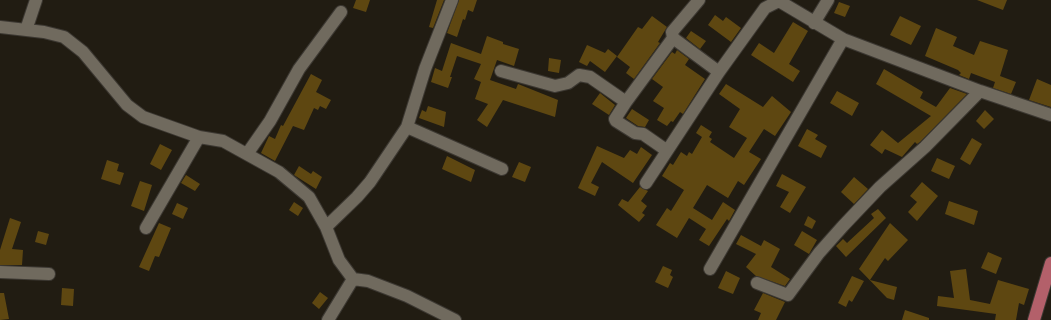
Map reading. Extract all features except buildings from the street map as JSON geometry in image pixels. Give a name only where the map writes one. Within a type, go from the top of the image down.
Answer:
[{"type":"main road","points":[[1034,320],[1050,269]]},
{"type":"street","points":[[26,30],[36,0]]},
{"type":"street","points":[[326,227],[370,182],[408,127],[425,69],[452,0]]},
{"type":"street","points":[[699,0],[672,32],[673,38],[719,72]]},
{"type":"street","points":[[814,23],[828,0]]},
{"type":"street","points":[[646,183],[666,150],[719,72],[765,8],[778,1],[843,39],[980,91],[1051,115]]},
{"type":"street","points":[[247,154],[270,121],[299,69],[341,12]]},
{"type":"street","points":[[0,27],[44,32],[64,37],[84,52],[127,105],[143,117],[200,137],[223,141],[279,172],[309,197],[326,227],[339,260],[353,279],[368,281],[407,296],[455,320]]},
{"type":"street","points":[[666,150],[642,134],[635,133],[615,119],[673,38]]},
{"type":"street","points":[[710,269],[843,39]]},
{"type":"street","points":[[501,71],[555,86],[568,83],[580,75],[590,77],[626,102]]},
{"type":"street","points":[[757,283],[788,295],[819,253],[843,226],[880,187],[925,147],[980,91]]},
{"type":"street","points":[[408,127],[502,169]]},
{"type":"street","points":[[146,228],[200,137]]},
{"type":"street","points":[[0,272],[49,274]]},
{"type":"street","points":[[328,320],[353,279]]}]
